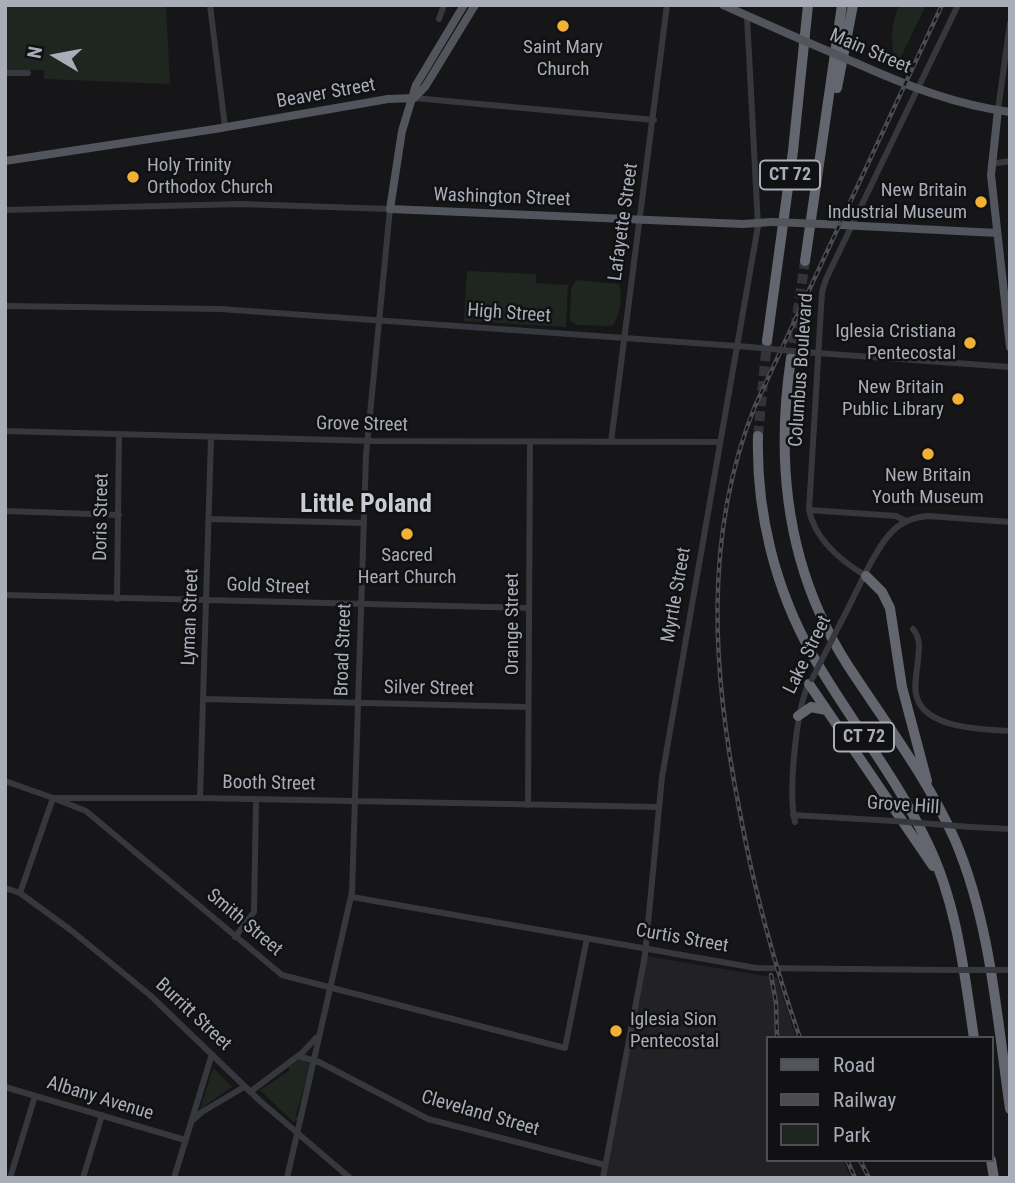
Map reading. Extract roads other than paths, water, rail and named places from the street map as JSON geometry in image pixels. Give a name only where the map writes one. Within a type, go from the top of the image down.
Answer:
[{"type":"highway","name":"CT 72","points":[[805,261],[842,5]]},
{"type":"highway","points":[[826,118],[836,93],[853,5]]},
{"type":"highway","name":"CT 72","points":[[767,341],[789,185],[808,6]]},
{"type":"highway","name":"CT 72","points":[[791,358],[784,417],[784,472],[792,529],[803,569],[835,644],[929,789],[956,842],[976,900],[986,947],[1010,1109]]},
{"type":"highway","name":"CT 72","points":[[758,436],[758,479],[776,570],[793,615],[816,661],[910,808],[928,843],[945,887],[959,939],[974,1036]]},
{"type":"highway","points":[[866,576],[882,592],[890,608],[902,687],[929,789]]},
{"type":"highway","points":[[810,681],[945,887]]},
{"type":"highway","points":[[798,716],[813,706],[827,710]]},
{"type":"main road","points":[[414,98],[418,81],[464,5]]},
{"type":"main road","points":[[414,98],[425,87],[475,5]]},
{"type":"main road","name":"Main Street","points":[[723,5],[918,89],[1010,112]]},
{"type":"main road","points":[[747,5],[747,16]]},
{"type":"main road","name":"Beaver Street","points":[[5,161],[388,99],[414,98]]},
{"type":"main road","name":"Broad Street","points":[[390,209],[402,131],[414,98]]},
{"type":"main road","points":[[998,110],[991,164],[1010,348]]},
{"type":"main road","name":"Washington Street","points":[[390,209],[772,222],[997,233]]},
{"type":"street","points":[[210,5],[225,127]]},
{"type":"street","points":[[439,19],[444,5]]},
{"type":"street","name":"Lafayette Street","points":[[611,442],[667,5]]},
{"type":"street","name":"Columbus Boulevard","points":[[809,510],[823,288],[958,5]]},
{"type":"street","name":"Myrtle Street","points":[[603,1178],[645,949],[659,807],[758,222],[747,16]]},
{"type":"street","points":[[998,110],[1010,23]]},
{"type":"street","points":[[5,73],[28,73]]},
{"type":"street","name":"Beaver Street","points":[[414,98],[654,120]]},
{"type":"street","points":[[991,164],[1010,160]]},
{"type":"street","name":"Washington Street","points":[[5,210],[240,204],[390,209]]},
{"type":"street","name":"Broad Street","points":[[287,1178],[352,897],[367,441],[390,209]]},
{"type":"street","name":"High Street","points":[[5,306],[204,309],[1010,367]]},
{"type":"street","name":"Grove Street","points":[[5,431],[367,441],[719,442]]},
{"type":"street","name":"Doris Street","points":[[117,599],[119,435]]},
{"type":"street","name":"Lyman Street","points":[[200,798],[211,437]]},
{"type":"street","name":"Orange Street","points":[[530,443],[528,707],[531,805]]},
{"type":"street","points":[[866,576],[853,568],[822,538],[813,524],[809,510],[896,516],[906,521],[928,516],[1010,522]]},
{"type":"street","points":[[5,511],[119,514]]},
{"type":"street","points":[[209,519],[364,523]]},
{"type":"street","name":"Lake Street","points":[[794,818],[798,716],[810,681],[886,538],[906,521]]},
{"type":"street","name":"Gold Street","points":[[5,595],[529,608]]},
{"type":"street","points":[[913,629],[918,636],[919,645],[916,695],[920,706],[928,713],[954,725],[1010,731]]},
{"type":"street","name":"Silver Street","points":[[204,699],[528,707]]},
{"type":"street","name":"Booth Street","points":[[5,781],[53,798],[200,798],[659,807]]},
{"type":"street","points":[[20,893],[53,798]]},
{"type":"street","name":"Smith Street","points":[[53,798],[86,811],[282,975],[330,988],[565,1048],[587,937]]},
{"type":"street","points":[[235,937],[254,912],[256,800]]},
{"type":"street","name":"Grove Hill","points":[[794,818],[1010,829]]},
{"type":"street","name":"Burritt Street","points":[[5,888],[20,893],[72,931],[151,996],[250,1093],[349,1178]]},
{"type":"street","name":"Curtis Street","points":[[352,897],[770,969],[1008,970]]},
{"type":"street","points":[[250,1093],[298,1056],[318,1036]]},
{"type":"street","points":[[174,1178],[212,1054]]},
{"type":"street","points":[[298,1056],[314,1060]]},
{"type":"street","name":"Cleveland Street","points":[[314,1060],[428,1119],[605,1165]]},
{"type":"street","name":"Albany Avenue","points":[[5,1087],[185,1140]]},
{"type":"street","points":[[189,1128],[198,1114],[244,1087]]},
{"type":"street","points":[[10,1178],[35,1096]]},
{"type":"street","points":[[83,1178],[102,1115]]},
{"type":"tunnel","points":[[791,358],[805,261]]},
{"type":"tunnel","points":[[758,436],[767,341]]},
{"type":"railway","points":[[799,1036],[758,898],[731,762],[719,659],[718,608],[726,506],[738,456],[755,406],[942,5]]},
{"type":"railway","points":[[771,975],[776,1003],[777,1036]]},
{"type":"railway","points":[[848,1162],[855,1178]]},
{"type":"railway","points":[[861,1162],[869,1178]]},
{"type":"place","name":"Saint Mary Church","points":[[563,26]]},
{"type":"place","name":"Holy Trinity Orthodox Church","points":[[133,177]]},
{"type":"place","name":"New Britain Industrial Museum","points":[[981,202]]},
{"type":"place","name":"Iglesia Cristiana Pentecostal","points":[[970,343]]},
{"type":"place","name":"New Britain Public Library","points":[[958,399]]},
{"type":"place","name":"New Britain Youth Museum","points":[[928,454]]},
{"type":"place","name":"Sacred Heart Church","points":[[407,534]]},
{"type":"place","name":"Iglesia Sion Pentecostal","points":[[616,1031]]},
{"type":"district","name":"Little Poland","points":[[366,505]]}]
